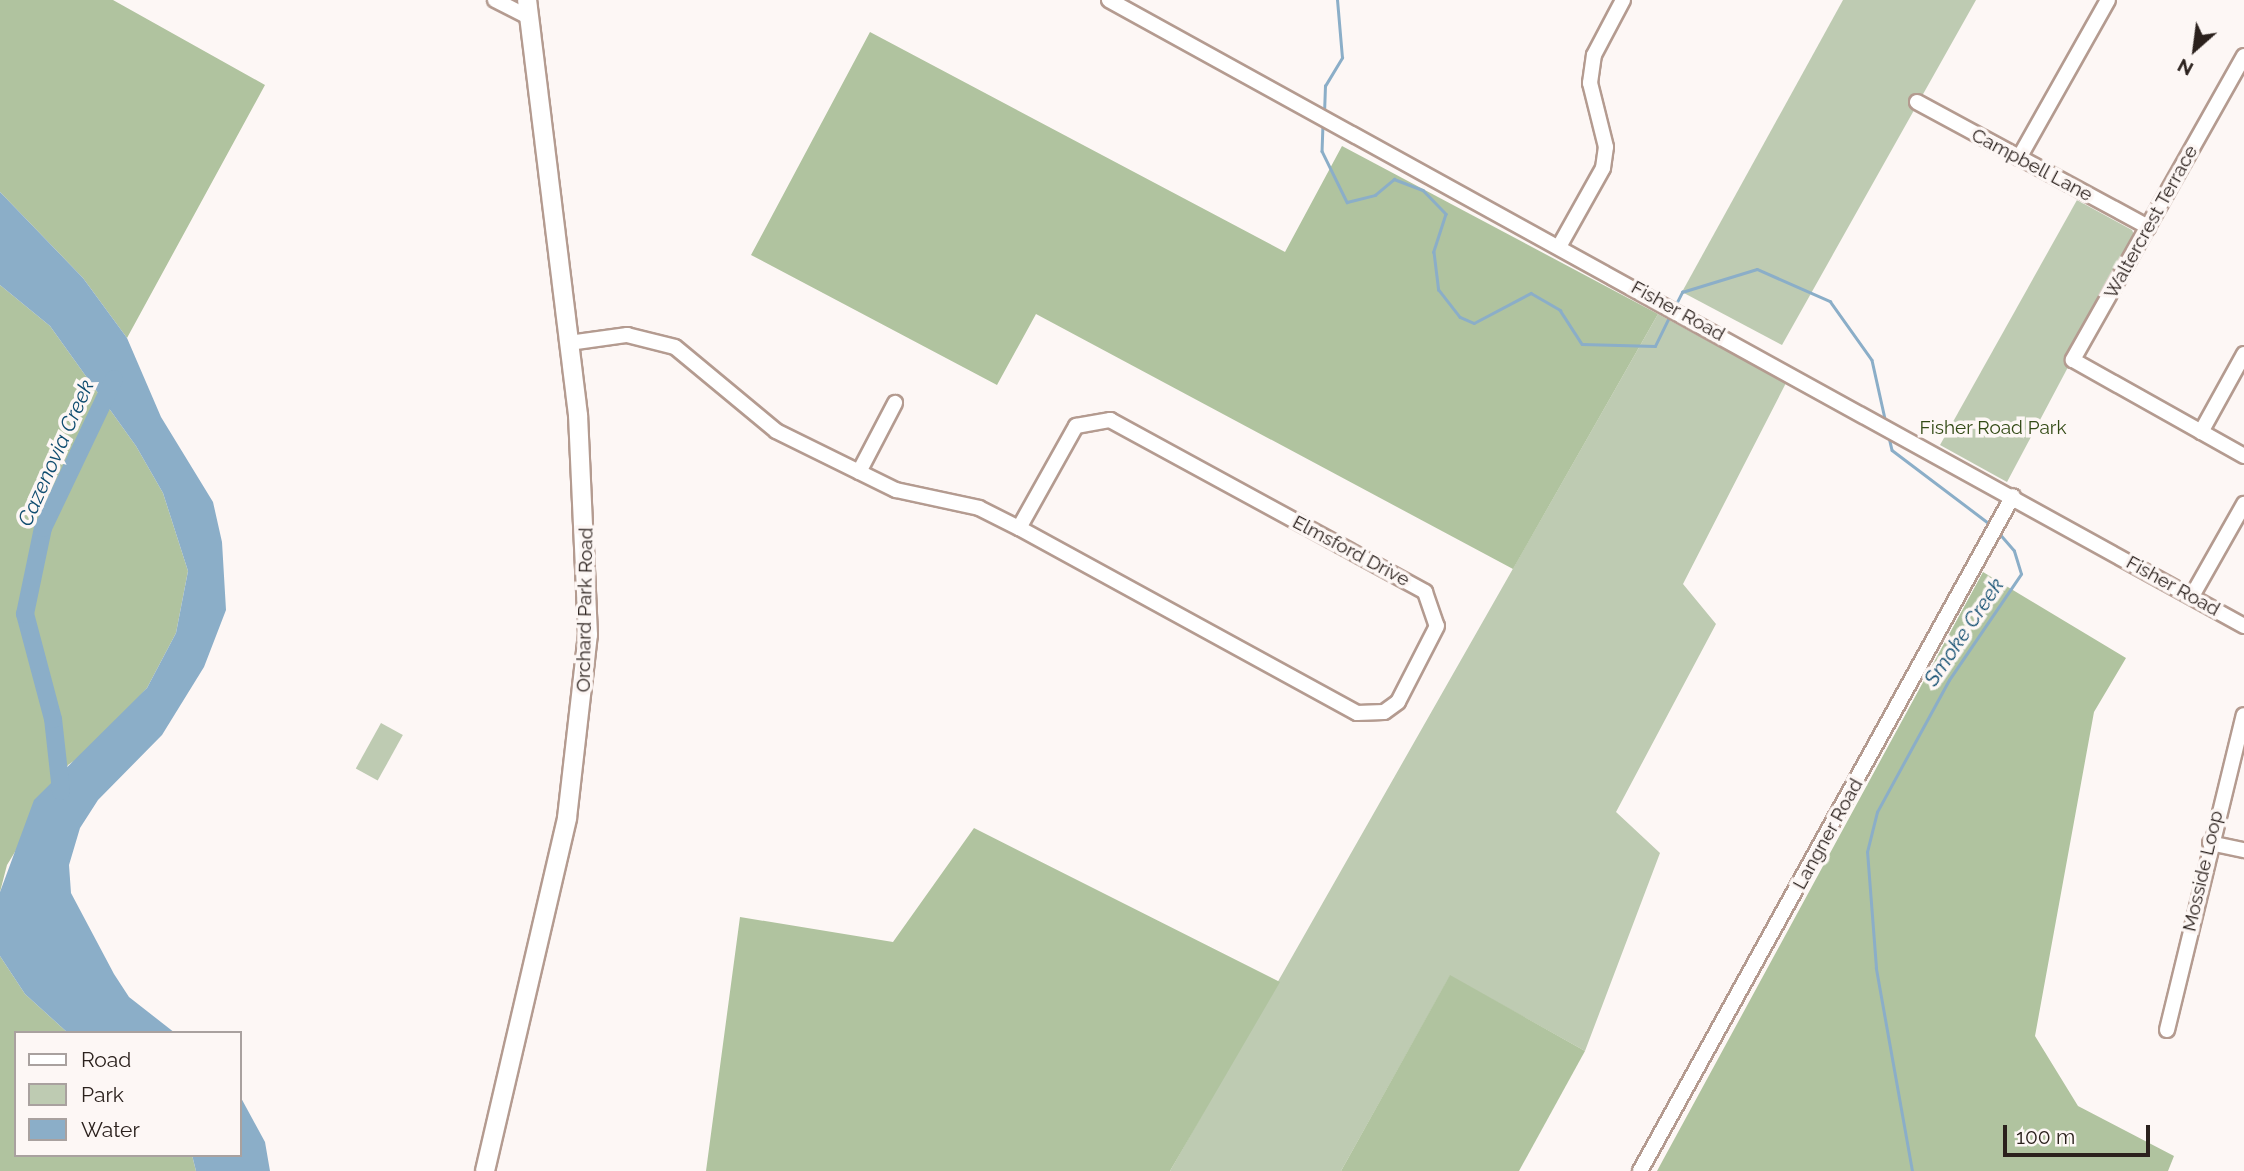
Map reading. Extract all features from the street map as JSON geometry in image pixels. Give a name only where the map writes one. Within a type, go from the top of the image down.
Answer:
[{"type":"main road","name":"Orchard Park Road","points":[[485,1171],[561,848],[583,704],[588,542],[569,343],[527,0]]},
{"type":"street","points":[[495,0],[530,19]]},
{"type":"street","name":"Fisher Road","points":[[1109,0],[1861,411],[2244,626]]},
{"type":"street","points":[[1560,246],[1603,169],[1606,147],[1591,74],[1594,55],[1623,0]]},
{"type":"street","points":[[2020,158],[2108,0]]},
{"type":"street","name":"Waltercrest Terrace","points":[[2201,432],[2073,360],[2244,56]]},
{"type":"street","name":"Campbell Lane","points":[[1917,102],[2148,227]]},
{"type":"street","name":"Elmsford Drive","points":[[569,343],[627,335],[676,348],[756,418],[911,496],[979,508],[1365,715],[1398,702],[1437,626],[1431,599],[1416,586],[1101,418],[1084,421],[1070,434],[1019,528]]},
{"type":"street","points":[[2244,354],[2201,432],[2244,456]]},
{"type":"street","points":[[859,472],[895,403]]},
{"type":"street","name":"Langner Road","points":[[1640,1171],[2013,496]]},
{"type":"street","points":[[2192,596],[2244,504]]},
{"type":"street","name":"Mosside Loop","points":[[2167,1030],[2210,843],[2244,715]]},
{"type":"street","points":[[2210,843],[2244,850]]},
{"type":"green space","points":[[0,0],[113,0],[265,85],[127,338],[83,278],[0,192]]},
{"type":"green space","points":[[1843,0],[1976,0],[1782,345],[1682,292]]},
{"type":"green space","points":[[870,32],[1285,252],[1342,146],[1658,314],[1513,569],[1036,314],[997,385],[751,255]]},
{"type":"green space","name":"Fisher Road Park","points":[[2077,200],[2132,230],[2136,239],[2007,482],[1940,445]]},
{"type":"green space","points":[[0,285],[50,326],[136,446],[163,493],[188,571],[176,633],[147,688],[94,747],[68,765],[7,865],[0,892]]},
{"type":"green space","points":[[1658,314],[1786,383],[1683,584],[1716,624],[1616,812],[1660,853],[1585,1051],[1450,976],[1341,1171],[1170,1171]]},
{"type":"green space","points":[[1983,572],[2126,658],[2094,712],[2035,1036],[2078,1106],[2174,1156],[2168,1171],[1657,1171]]},
{"type":"green space","points":[[381,723],[403,735],[378,781],[356,768]]},
{"type":"green space","points":[[974,828],[1280,982],[1170,1171],[706,1171],[740,917],[893,942]]},
{"type":"green space","points":[[0,956],[25,994],[66,1031],[14,1031],[14,1157],[192,1157],[196,1171],[0,1171]]},
{"type":"green space","points":[[1450,975],[1585,1051],[1519,1171],[1341,1171]]},
{"type":"water","points":[[0,192],[83,278],[127,338],[161,417],[213,502],[222,542],[226,610],[204,667],[162,735],[98,800],[80,828],[69,865],[71,893],[114,974],[129,997],[172,1031],[66,1031],[25,994],[0,956],[0,892],[34,800],[147,688],[176,633],[188,571],[163,493],[136,446],[50,326],[0,285]]},
{"type":"water","points":[[242,1100],[265,1142],[270,1171],[196,1171],[192,1157],[242,1157]]},
{"type":"waterway","points":[[1324,114],[1325,86],[1342,58],[1337,0]]},
{"type":"waterway","points":[[1323,124],[1322,151],[1347,202],[1375,195],[1394,179],[1423,190],[1446,214],[1434,252],[1439,290],[1460,317],[1474,323],[1531,293],[1560,310],[1582,344],[1655,346],[1670,315]]},
{"type":"waterway","name":"Smoke Creek","points":[[1675,306],[1682,292],[1757,269],[1830,301],[1872,360],[1886,423]]},
{"type":"waterway","name":"Cazenovia Creek","points":[[61,791],[53,719],[25,614],[43,528],[114,379]]},
{"type":"waterway","name":"Smoke Creek","points":[[1889,437],[1892,450],[1990,524]]},
{"type":"waterway","name":"Smoke Creek","points":[[1912,1171],[1876,968],[1867,852],[1877,812],[1949,680],[2021,574],[2014,551],[1999,534]]}]
